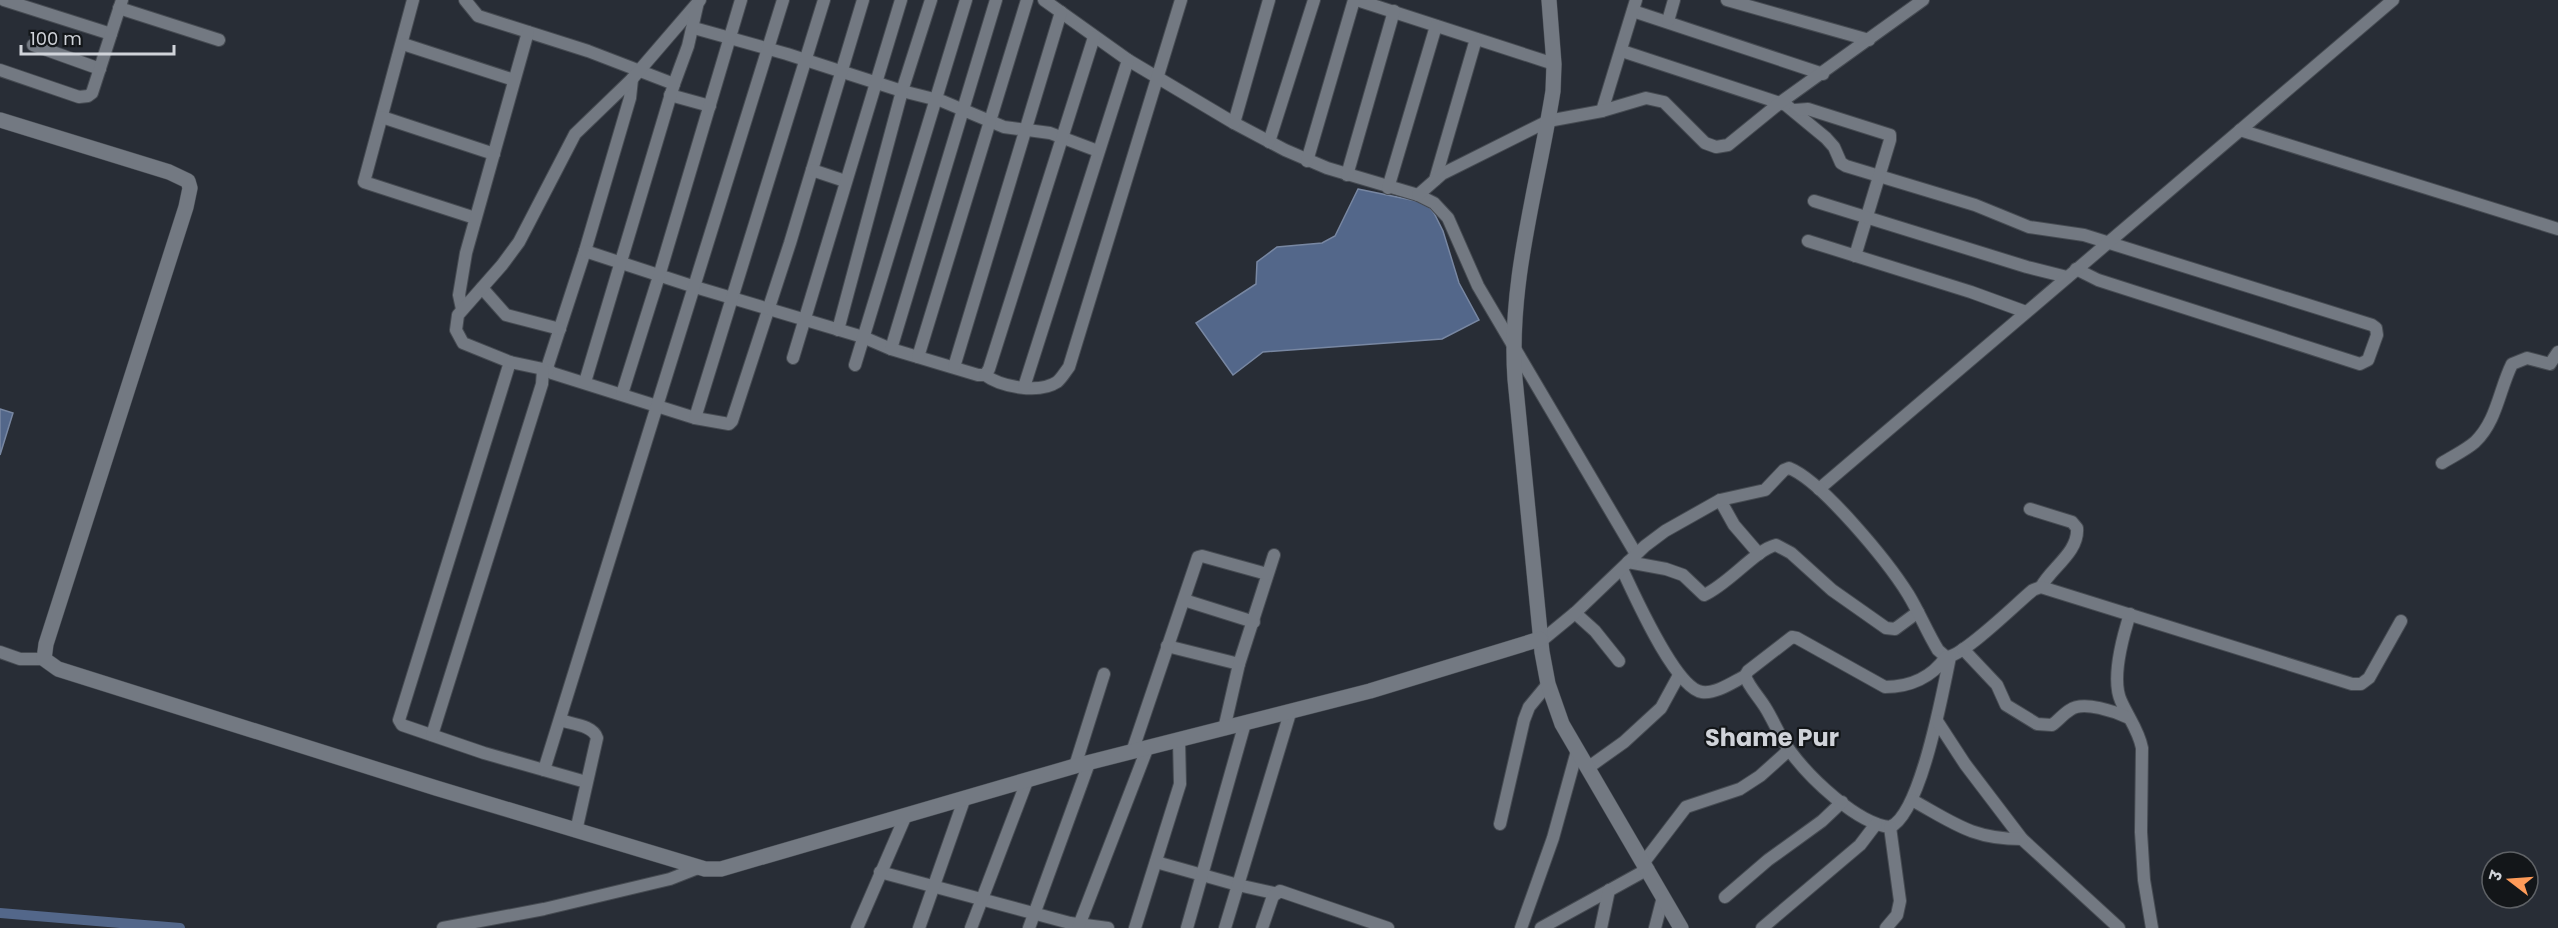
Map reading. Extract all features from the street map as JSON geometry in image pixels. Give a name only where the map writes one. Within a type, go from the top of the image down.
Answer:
[{"type":"street","points":[[4,0],[111,34]]},
{"type":"street","points":[[413,0],[364,182],[475,218]]},
{"type":"street","points":[[465,0],[478,16],[588,51],[635,75],[710,106]]},
{"type":"street","points":[[622,393],[741,0]]},
{"type":"street","points":[[544,770],[783,0]]},
{"type":"street","points":[[695,418],[734,298],[824,0]]},
{"type":"street","points":[[699,1],[635,75],[575,134],[519,242],[462,309],[458,315],[456,330],[463,343],[510,362],[545,370],[695,418],[723,424],[732,421],[769,309],[863,0]]},
{"type":"street","points":[[793,358],[845,181],[902,0]]},
{"type":"street","points":[[838,330],[902,91],[931,0]]},
{"type":"street","points":[[855,365],[966,0]]},
{"type":"street","points":[[891,349],[996,0]]},
{"type":"street","points":[[918,357],[1028,0]]},
{"type":"street","points":[[585,251],[694,288],[863,337],[891,349],[978,375],[985,375],[1005,387],[1050,385],[1058,381],[1069,367],[1181,0]]},
{"type":"street","points":[[1234,123],[1269,0]]},
{"type":"street","points":[[1269,142],[1314,0]]},
{"type":"street","points":[[1308,161],[1356,0],[1554,64]]},
{"type":"street","points":[[1549,0],[1554,64],[1548,121],[1517,300],[1514,345],[1540,640],[1548,684],[1562,724],[1681,928]]},
{"type":"street","points":[[1668,21],[1674,0]]},
{"type":"street","points":[[1727,0],[1763,5],[1869,40]]},
{"type":"street","points":[[1418,195],[1435,180],[1469,159],[1548,121],[1602,111],[1646,98],[1659,99],[1670,107],[1705,143],[1716,147],[1728,145],[1781,102],[1923,0]]},
{"type":"street","points":[[1819,489],[2393,0]]},
{"type":"street","points":[[585,382],[672,89],[694,28],[699,1]]},
{"type":"street","points":[[1046,1],[1128,60],[1269,142],[1308,161],[1388,188],[1418,195],[1434,203],[1448,218],[1473,276],[1574,451],[1629,562],[1653,632],[1679,675],[1696,691],[1705,693],[1745,676],[1755,665],[1792,637],[1885,687],[1920,680],[1948,657],[1964,649],[2033,590],[2041,587],[2357,684],[2369,678],[2401,621]]},
{"type":"street","points":[[0,70],[86,97],[92,93],[119,2],[219,40]]},
{"type":"street","points":[[1602,111],[1635,5],[1668,21],[1823,74]]},
{"type":"street","points":[[1347,175],[1394,11]]},
{"type":"street","points":[[954,367],[1061,12]]},
{"type":"street","points":[[1388,188],[1436,26]]},
{"type":"street","points":[[694,28],[840,70],[902,91],[936,99],[1005,128],[1042,131],[1098,152]]},
{"type":"street","points":[[462,309],[459,295],[461,278],[475,218],[528,32]]},
{"type":"street","points":[[985,375],[989,369],[1094,37]]},
{"type":"street","points":[[1435,180],[1476,39]]},
{"type":"street","points":[[403,44],[514,80]]},
{"type":"street","points":[[33,45],[100,69]]},
{"type":"street","points":[[1622,51],[1781,102],[1794,110],[1831,143],[1843,165],[1975,205],[2030,227],[2073,232],[2160,258],[2372,325],[2377,331],[2368,360],[2360,364],[2098,280],[1814,201]]},
{"type":"street","points":[[1024,387],[1128,60]]},
{"type":"street","points":[[432,735],[545,370],[585,251],[635,75]]},
{"type":"street","points":[[1794,110],[1808,109],[1890,135],[1855,256]]},
{"type":"street","points":[[382,117],[494,154]]},
{"type":"street","points":[[0,120],[159,168],[188,181],[190,188],[186,207],[46,644],[44,659]]},
{"type":"street","points":[[2240,130],[2558,229]]},
{"type":"street","points":[[812,170],[845,181]]},
{"type":"street","points":[[1808,241],[1943,282],[2026,312]]},
{"type":"street","points":[[482,288],[506,315],[560,328]]},
{"type":"street","points":[[2442,463],[2470,446],[2487,426],[2512,364],[2527,358],[2550,364],[2558,352]]},
{"type":"street","points":[[510,362],[399,717],[402,725],[484,753],[586,782]]},
{"type":"street","points":[[0,652],[20,659],[44,659],[58,669],[576,831],[698,868],[721,869],[1082,765],[1290,713],[1458,666],[1540,640],[1575,613],[1665,531],[1720,500],[1765,490],[1788,468],[1819,489],[1894,575],[1918,612],[1938,650],[1948,657]]},
{"type":"street","points":[[1720,500],[1734,525],[1759,554]]},
{"type":"street","points":[[2030,509],[2072,522],[2077,528],[2076,539],[2071,550],[2049,574],[2041,587]]},
{"type":"street","points":[[1629,562],[1658,567],[1683,575],[1704,595],[1731,578],[1770,546],[1778,546],[1832,590],[1886,628],[1895,629],[1918,612]]},
{"type":"street","points":[[1079,926],[1139,750],[1167,646],[1200,555],[1268,574]]},
{"type":"street","points":[[1224,729],[1239,664],[1274,555]]},
{"type":"street","points":[[1184,600],[1254,622]]},
{"type":"street","points":[[1575,613],[1600,637],[1619,661]]},
{"type":"street","points":[[2130,614],[2122,639],[2118,686],[2120,699],[2142,748],[2141,832],[2144,880],[2152,928]]},
{"type":"street","points":[[1167,646],[1239,664]]},
{"type":"street","points":[[1964,649],[1997,685],[2006,705],[2037,724],[2052,725],[2070,709],[2077,707],[2110,710],[2129,718]]},
{"type":"street","points":[[1745,676],[1789,750],[1810,774],[1842,802],[1876,824],[1890,827],[1901,819],[1912,800],[1937,721],[1948,657]]},
{"type":"street","points":[[1029,928],[1082,765],[1104,674]]},
{"type":"street","points":[[1589,767],[1624,742],[1661,708],[1679,675]]},
{"type":"street","points":[[1500,824],[1524,720],[1529,707],[1548,684]]},
{"type":"street","points":[[1225,928],[1290,713]]},
{"type":"street","points":[[560,720],[590,729],[597,734],[576,831]]},
{"type":"street","points":[[1937,721],[1965,764],[2022,839],[2119,928]]},
{"type":"street","points":[[1186,928],[1245,723]]},
{"type":"street","points":[[1135,928],[1180,784],[1179,741]]},
{"type":"street","points":[[1541,928],[1609,890],[1646,866],[1686,807],[1740,789],[1760,776],[1789,750]]},
{"type":"street","points":[[1521,928],[1553,838],[1577,751]]},
{"type":"street","points":[[971,928],[1027,781]]},
{"type":"street","points":[[919,928],[935,888],[964,800]]},
{"type":"street","points":[[1912,800],[1975,834],[1991,838],[2022,839]]},
{"type":"street","points":[[1725,897],[1768,860],[1822,821],[1842,802]]},
{"type":"street","points":[[857,928],[906,815]]},
{"type":"street","points":[[1762,928],[1860,845],[1876,824]]},
{"type":"street","points":[[1886,928],[1897,915],[1900,901],[1890,827]]},
{"type":"street","points":[[1156,862],[1238,885],[1274,893],[1283,892],[1388,928]]},
{"type":"street","points":[[443,928],[544,909],[670,879],[698,868]]},
{"type":"street","points":[[880,872],[1079,926],[1108,928]]},
{"type":"street","points":[[1601,928],[1609,890]]},
{"type":"street","points":[[1267,927],[1274,893]]},
{"type":"street","points":[[1655,928],[1664,897]]},
{"type":"water","points":[[1358,189],[1426,203],[1443,231],[1459,283],[1479,320],[1442,339],[1263,352],[1233,375],[1196,323],[1256,284],[1257,262],[1277,247],[1322,243],[1335,236]]},
{"type":"water","points":[[0,409],[13,413],[0,455]]},
{"type":"waterway","points":[[0,913],[180,928]]},
{"type":"district","name":"Shame Pur","points":[[1772,738]]}]
